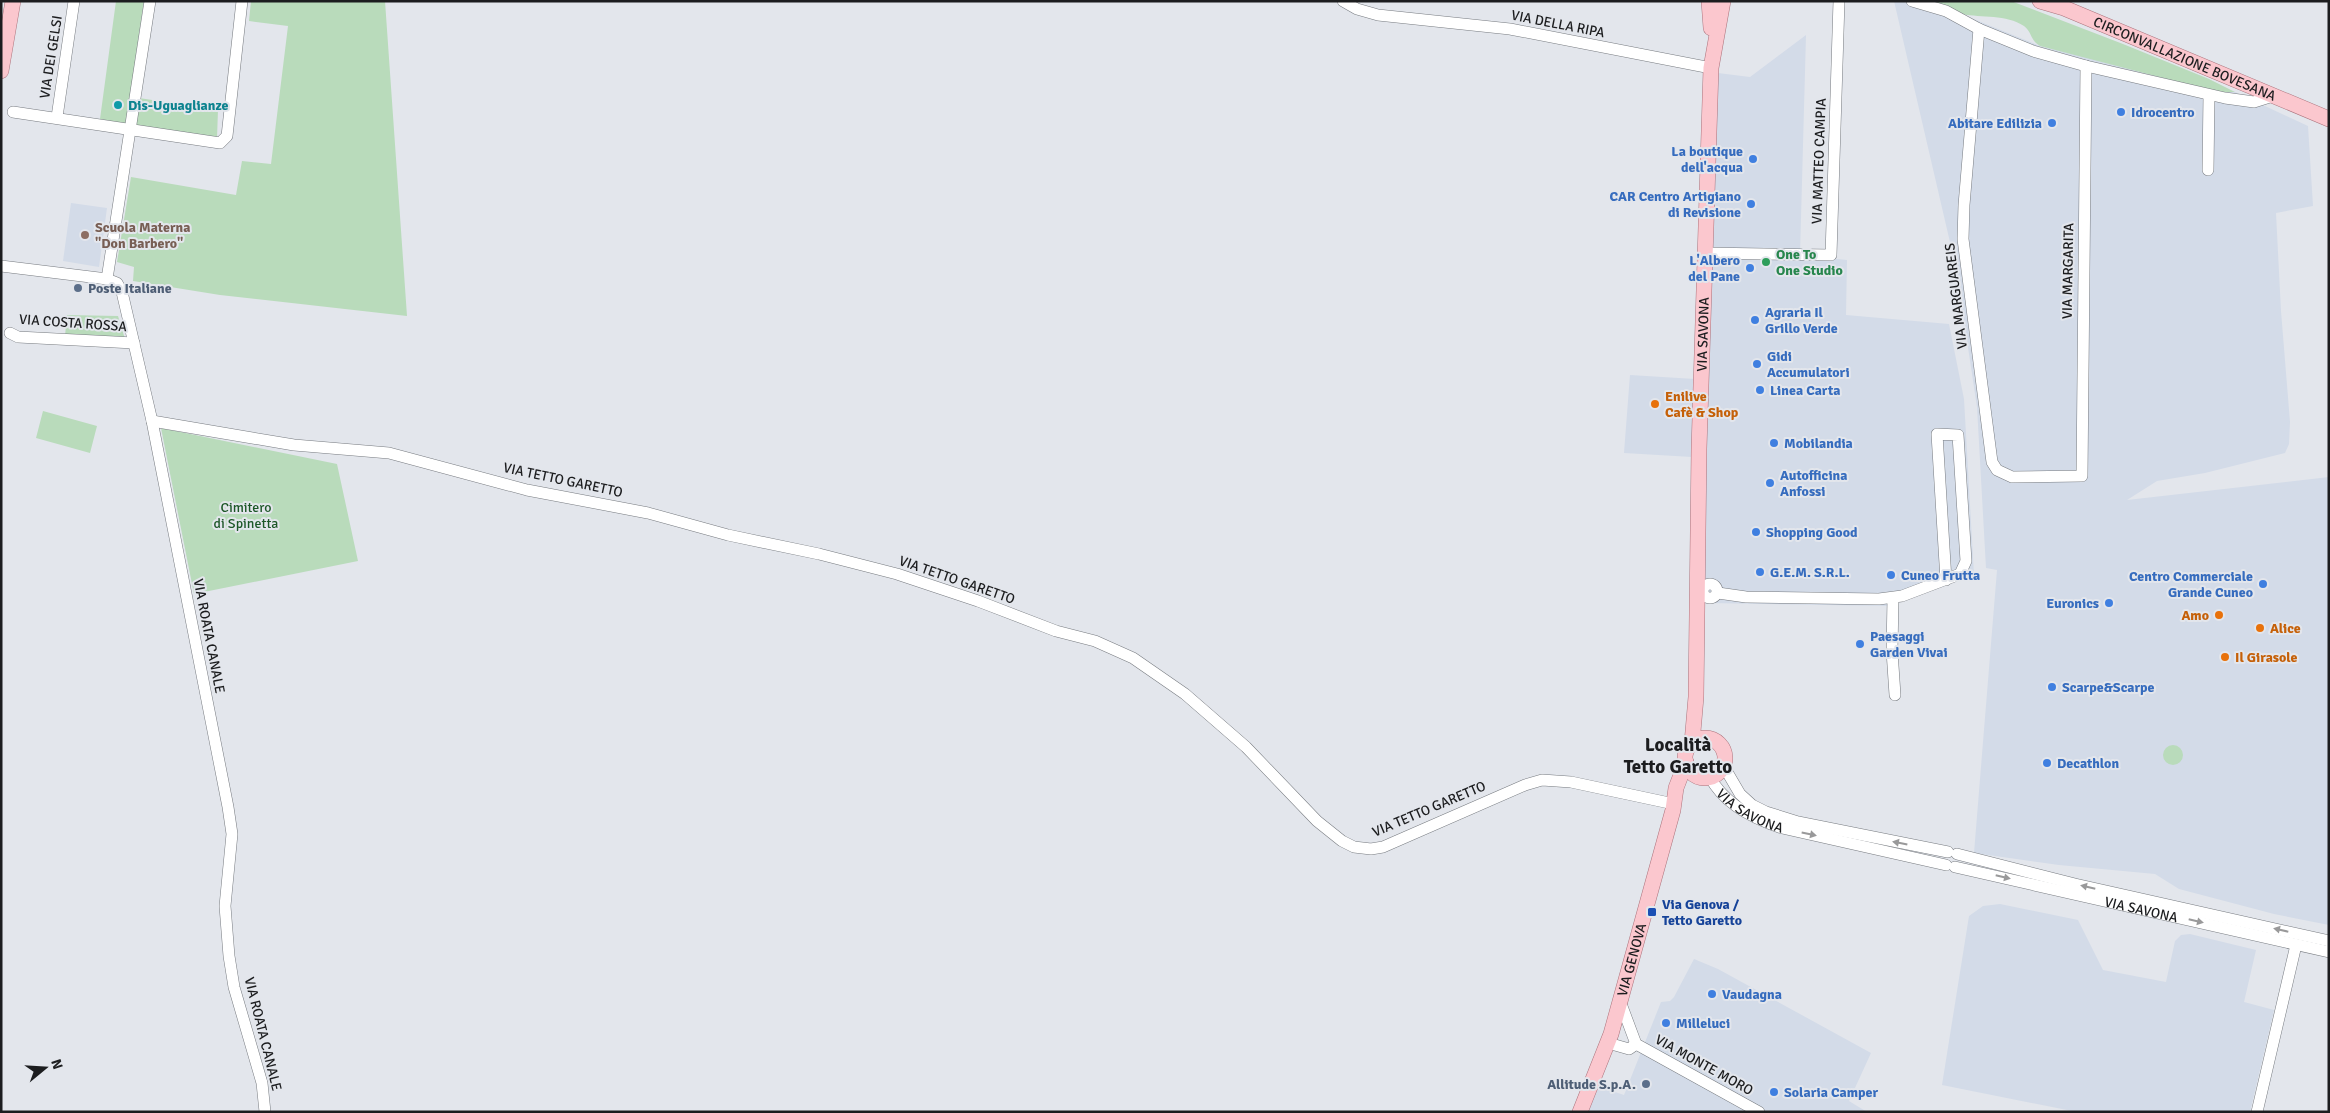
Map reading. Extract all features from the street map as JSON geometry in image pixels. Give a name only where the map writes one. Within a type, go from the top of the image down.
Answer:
[{"type":"main road","points":[[1,71],[13,1]]},
{"type":"main road","name":"VIA SAVONA","points":[[1692,742],[1696,697],[1700,590],[1705,253],[1712,50],[1710,1]]},
{"type":"main road","name":"VIA SAVONA","points":[[1712,50],[1723,1]]},
{"type":"main road","name":"CIRCONVALLAZIONE BOVESANA","points":[[2040,1],[2064,8],[2329,119]]},
{"type":"main road","name":"VIA SAVONA","points":[[1696,697],[1705,730],[1710,739]]},
{"type":"main road","points":[[1704,738],[1710,739],[1716,742],[1724,752],[1723,766],[1720,770],[1705,777],[1691,772],[1686,762],[1686,752],[1692,742],[1704,738]]},
{"type":"main road","name":"VIA GENOVA","points":[[1580,1112],[1609,1038],[1674,804],[1676,788],[1686,762]]},
{"type":"main road","name":"VIA GENOVA","points":[[1674,804],[1684,791],[1705,777]]},
{"type":"street","name":"VIA DEI GELSI","points":[[57,117],[74,1]]},
{"type":"street","points":[[1,266],[107,279],[132,129],[150,1]]},
{"type":"street","points":[[13,112],[57,117],[220,143],[227,136],[242,1]]},
{"type":"street","name":"VIA DELLA RIPA","points":[[1342,1],[1357,9],[1378,15],[1510,29],[1711,68]]},
{"type":"street","name":"VIA MATTEO CAMPIA","points":[[1705,253],[1831,255],[1839,1]]},
{"type":"street","points":[[1912,1],[1946,11],[1979,29],[2033,51],[2086,66],[2209,95],[2254,102],[2273,96]]},
{"type":"street","name":"VIA MARGUAREIS","points":[[1979,29],[1964,205],[1964,239],[1992,462],[1997,470],[2012,477],[2082,476]]},
{"type":"street","name":"VIA MARGARITA","points":[[2082,476],[2086,66]]},
{"type":"street","points":[[2208,170],[2209,95]]},
{"type":"street","name":"VIA ROATA CANALE","points":[[107,279],[117,283],[122,292],[152,421],[228,807],[232,834],[225,906],[229,956],[234,988],[262,1083],[265,1112]]},
{"type":"street","name":"VIA COSTA ROSSA","points":[[10,333],[26,337],[134,343]]},
{"type":"street","name":"VIA TETTO GARETTO","points":[[152,421],[294,446],[389,453],[528,490],[648,513],[897,574],[978,600],[1056,631],[1095,641],[1133,658],[1185,694],[1246,747],[1317,821],[1342,841],[1354,847],[1371,850],[1383,847],[1525,785],[1542,780],[1571,782],[1674,804]]},
{"type":"street","points":[[1700,590],[1705,596],[1710,598],[1715,597],[1718,593],[1746,597],[1893,598],[1946,580],[1960,574],[1966,560],[1958,435],[1938,434],[1946,580]]},
{"type":"street","points":[[1893,598],[1892,651],[1895,695]]},
{"type":"street","name":"VIA SAVONA","points":[[1723,766],[1740,794],[1752,805],[1766,812],[1798,822],[1953,853],[2084,886],[2329,941]]},
{"type":"street","name":"VIA SAVONA","points":[[1705,777],[1732,802],[1758,820],[1782,828],[2329,952]]},
{"type":"street","points":[[2257,1112],[2296,945]]},
{"type":"street","name":"VIA MONTE MORO","points":[[1620,1001],[1636,1044],[1759,1112]]},
{"type":"street","points":[[1609,1038],[1632,1033]]},
{"type":"street","name":"VIA MONTE MORO","points":[[1609,1038],[1629,1049],[1636,1044]]},
{"type":"shaded area","points":[[1894,1],[1929,1],[2040,46],[2235,92],[2308,126],[2313,206],[2276,213],[2281,311],[2290,422],[2289,444],[2285,453],[2205,473],[2157,481],[2127,500],[2329,477],[2329,925],[2274,914],[2179,889],[2155,874],[2059,865],[1974,853],[1997,570],[1986,568],[1977,407],[1956,268]]},
{"type":"shaded area","points":[[1806,35],[1800,255],[1847,260],[1846,315],[1949,324],[1964,399],[1974,575],[1889,606],[1708,603],[1702,599],[1718,73],[1750,77]]},
{"type":"shaded area","name":"Scuola Materna \"Don Barbero\"","points":[[71,203],[107,208],[99,267],[63,261]]},
{"type":"shaded area","points":[[1630,375],[1695,379],[1692,457],[1624,453]]},
{"type":"shaded area","points":[[2000,904],[2078,920],[2103,970],[2166,982],[2175,941],[2181,935],[2190,934],[2256,950],[2244,1002],[2274,1010],[2250,1112],[2077,1112],[1942,1085],[1969,916],[1983,906]]},
{"type":"shaded area","points":[[1694,959],[1718,969],[1871,1053],[1849,1101],[1867,1112],[1588,1112],[1597,1086],[1624,1095],[1661,1002],[1670,1001],[1674,997]]},
{"type":"green space","points":[[116,1],[144,1],[126,124],[100,119]]},
{"type":"green space","points":[[251,1],[385,1],[407,316],[220,295],[133,281],[134,267],[117,262],[131,177],[236,195],[242,161],[271,164],[288,26],[249,21]]},
{"type":"green space","points":[[1929,1],[2011,1],[2123,44],[2209,79],[2235,92],[2217,92],[2040,46],[2034,41],[2027,28],[2017,22],[2002,18],[1958,13]]},
{"type":"green space","points":[[139,98],[218,110],[217,138],[135,126]]},
{"type":"green space","points":[[67,315],[118,316],[125,339],[65,336]]},
{"type":"green space","points":[[43,411],[97,426],[90,453],[36,438]]},
{"type":"green space","name":"Cimitero di Spinetta","points":[[161,428],[337,464],[358,561],[194,594]]},
{"type":"green space","points":[[2169,745],[2177,745],[2183,751],[2183,759],[2177,765],[2169,765],[2163,759],[2163,751]]},
{"type":"place","name":"Dis-Uguaglianze","points":[[118,105]]},
{"type":"place","name":"Idrocentro","points":[[2121,112]]},
{"type":"place","name":"Abitare Edilizia","points":[[2052,123]]},
{"type":"place","name":"La boutique dell'acqua","points":[[1753,159]]},
{"type":"place","name":"CAR Centro Artigiano di Revisione","points":[[1751,204]]},
{"type":"place","name":"Scuola Materna \"Don Barbero\"","points":[[85,235]]},
{"type":"place","name":"One To One Studio","points":[[1766,262]]},
{"type":"place","name":"L'Albero del Pane","points":[[1750,268]]},
{"type":"place","name":"Poste Italiane","points":[[78,288]]},
{"type":"place","name":"Agraria Il Grillo Verde","points":[[1755,320]]},
{"type":"place","name":"Gidi Accumulatori","points":[[1757,364]]},
{"type":"place","name":"Linea Carta","points":[[1760,390]]},
{"type":"place","name":"Enilive Cafè & Shop","points":[[1655,404]]},
{"type":"place","name":"Mobilandia","points":[[1774,443]]},
{"type":"place","name":"Autofficina Anfossi","points":[[1770,483]]},
{"type":"place","name":"Shopping Good","points":[[1756,532]]},
{"type":"place","name":"G.E.M. S.R.L.","points":[[1760,572]]},
{"type":"place","name":"Cuneo Frutta","points":[[1891,575]]},
{"type":"place","name":"Centro Commerciale Grande Cuneo","points":[[2263,584]]},
{"type":"place","name":"Euronics","points":[[2109,603]]},
{"type":"place","name":"Amo","points":[[2219,615]]},
{"type":"place","name":"Alice","points":[[2260,628]]},
{"type":"place","name":"Paesaggi Garden Vivai","points":[[1860,644]]},
{"type":"place","name":"Il Girasole","points":[[2225,657]]},
{"type":"place","name":"Scarpe&Scarpe","points":[[2052,687]]},
{"type":"place","name":"Decathlon","points":[[2047,763]]},
{"type":"place","name":"Via Genova / Tetto Garetto","points":[[1652,912]]},
{"type":"place","name":"Vaudagna","points":[[1712,994]]},
{"type":"place","name":"Milleluci","points":[[1666,1023]]},
{"type":"place","name":"Allitude S.p.A.","points":[[1646,1084]]},
{"type":"place","name":"Solaria Camper","points":[[1774,1092]]},
{"type":"district","name":"Località Tetto Garetto","points":[[1678,756]]}]
